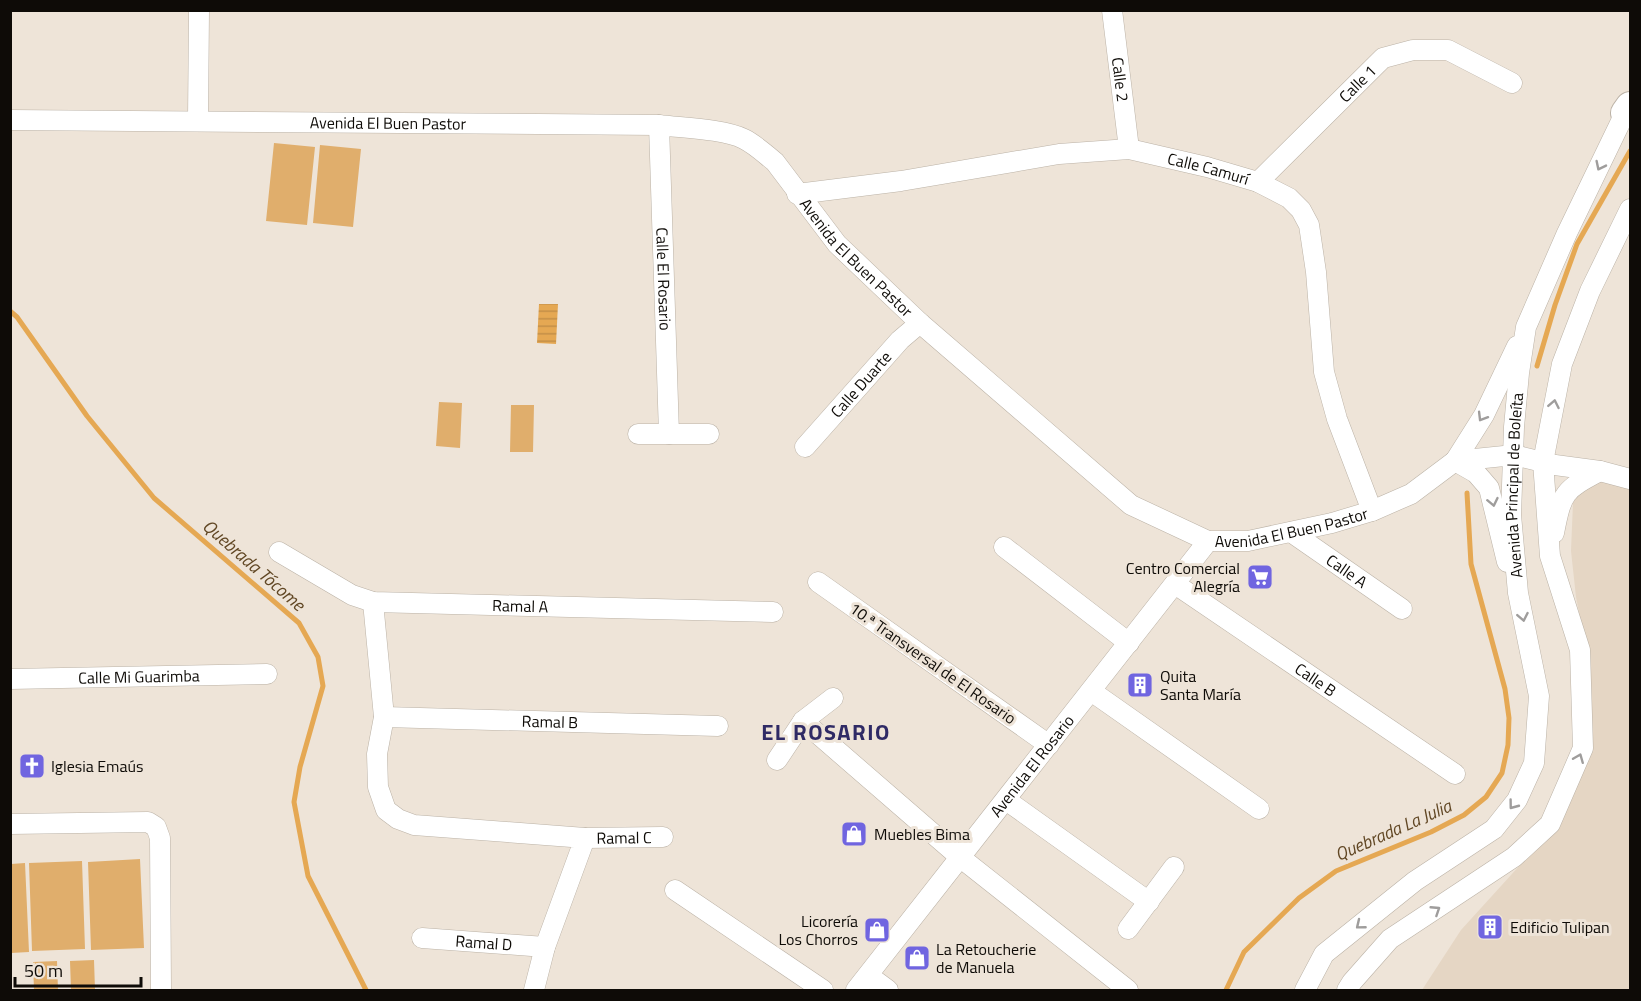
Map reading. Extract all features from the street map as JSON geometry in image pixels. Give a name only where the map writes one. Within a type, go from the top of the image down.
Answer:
[{"type":"street","points":[[198,120],[199,10]]},
{"type":"street","name":"Calle 2","points":[[1112,10],[1129,149]]},
{"type":"street","name":"Calle 1","points":[[1258,182],[1383,58],[1413,50],[1448,50],[1512,83]]},
{"type":"street","name":"Avenida Principal de Boleíta","points":[[1305,990],[1324,954],[1414,881],[1494,829],[1517,801],[1534,763],[1539,696],[1518,593],[1511,515],[1518,383],[1526,327],[1567,233],[1628,109]]},
{"type":"street","name":"Avenida El Buen Pastor","points":[[10,120],[659,124],[730,134],[743,138],[775,162],[837,244],[920,323],[1131,505],[1208,541],[1248,541],[1372,511],[1412,494],[1455,461]]},
{"type":"street","name":"Calle El Rosario","points":[[659,124],[669,434]]},
{"type":"street","name":"Calle Camurí","points":[[797,194],[901,181],[1059,154],[1129,149],[1207,167],[1258,182],[1289,198],[1301,210],[1309,225],[1316,272],[1324,372],[1337,419],[1372,511]]},
{"type":"street","name":"Avenida Principal de Boleíta","points":[[1347,990],[1390,939],[1514,857],[1550,824],[1583,748],[1580,650],[1550,556],[1543,462],[1562,364],[1590,291],[1630,209]]},
{"type":"street","name":"Calle Duarte","points":[[805,447],[900,340],[920,323]]},
{"type":"street","points":[[1455,461],[1484,415],[1526,327]]},
{"type":"street","points":[[638,434],[709,434]]},
{"type":"street","points":[[1455,461],[1514,455],[1630,479]]},
{"type":"street","points":[[1455,461],[1476,473],[1489,488],[1501,542],[1518,593]]},
{"type":"street","points":[[1550,556],[1560,505],[1565,495],[1572,486],[1600,471]]},
{"type":"street","name":"Calle A","points":[[1291,532],[1402,609]]},
{"type":"street","name":"Avenida El Rosario","points":[[863,983],[1208,541]]},
{"type":"street","points":[[1004,547],[1129,643]]},
{"type":"street","name":"Ramal A","points":[[279,552],[352,595],[373,602],[773,612]]},
{"type":"street","name":"10.ª Transversal de El Rosario","points":[[818,582],[1049,745]]},
{"type":"street","name":"Calle B","points":[[1175,584],[1455,774]]},
{"type":"street","name":"Ramal C","points":[[373,602],[384,717],[377,754],[378,787],[386,810],[414,825],[585,838],[663,837]]},
{"type":"street","name":"Calle Mi Guarimba","points":[[10,679],[267,674]]},
{"type":"street","points":[[1091,691],[1259,809]]},
{"type":"street","points":[[777,760],[803,721],[833,699]]},
{"type":"street","name":"Ramal B","points":[[384,717],[718,726]]},
{"type":"street","points":[[803,721],[961,858],[1128,990]]},
{"type":"street","points":[[1006,800],[1149,902]]},
{"type":"street","points":[[10,824],[148,822],[156,827],[160,838],[161,990]]},
{"type":"street","points":[[534,990],[544,947],[585,838]]},
{"type":"street","points":[[1128,929],[1174,867]]},
{"type":"street","points":[[675,890],[823,990]]},
{"type":"street","name":"Ramal D","points":[[422,938],[544,947]]},
{"type":"street","points":[[863,983],[888,990]]},
{"type":"shaded area","points":[[274,143],[315,147],[307,225],[266,221]]},
{"type":"shaded area","points":[[320,145],[361,149],[353,227],[313,223]]},
{"type":"shaded area","points":[[539,304],[558,304],[556,344],[537,343]]},
{"type":"shaded area","points":[[439,402],[462,403],[460,448],[436,446]]},
{"type":"shaded area","points":[[511,405],[534,405],[533,452],[510,452]]},
{"type":"shaded area","points":[[1598,480],[1630,488],[1630,990],[1422,990],[1461,930],[1531,853],[1582,762],[1585,643],[1576,597],[1571,551],[1573,503],[1579,489]]},
{"type":"shaded area","points":[[140,859],[144,948],[91,950],[88,862]]},
{"type":"shaded area","points":[[82,861],[85,949],[32,951],[29,863]]},
{"type":"shaded area","points":[[25,863],[29,952],[11,953],[11,864]]},
{"type":"shaded area","points":[[94,960],[95,990],[71,990],[70,961]]},
{"type":"shaded area","points":[[57,961],[58,990],[34,990],[33,962]]},
{"type":"waterway","name":"Quebrada La Julia","points":[[1537,366],[1555,305],[1577,244],[1630,151]]},
{"type":"waterway","name":"Quebrada Tócome","points":[[10,311],[17,317],[87,416],[154,498],[299,623],[318,657],[323,686],[300,767],[294,802],[308,876],[366,990]]},
{"type":"waterway","name":"Quebrada La Julia","points":[[1226,990],[1244,952],[1299,898],[1336,871],[1431,832],[1464,815],[1486,797],[1502,773],[1508,745],[1509,718],[1505,689],[1471,564],[1467,493]]},
{"type":"place","name":"Centro Comercial Alegría","points":[[1260,577]]},
{"type":"place","name":"Quita Santa María","points":[[1140,685]]},
{"type":"place","name":"Iglesia Emaús","points":[[32,766]]},
{"type":"place","name":"Muebles Bima","points":[[854,834]]},
{"type":"place","name":"Edificio Tulipan","points":[[1490,927]]},
{"type":"place","name":"Licorería Los Chorros","points":[[877,930]]},
{"type":"place","name":"La Retoucherie de Manuela","points":[[917,958]]},
{"type":"district","name":"EL ROSARIO","points":[[826,732]]}]
